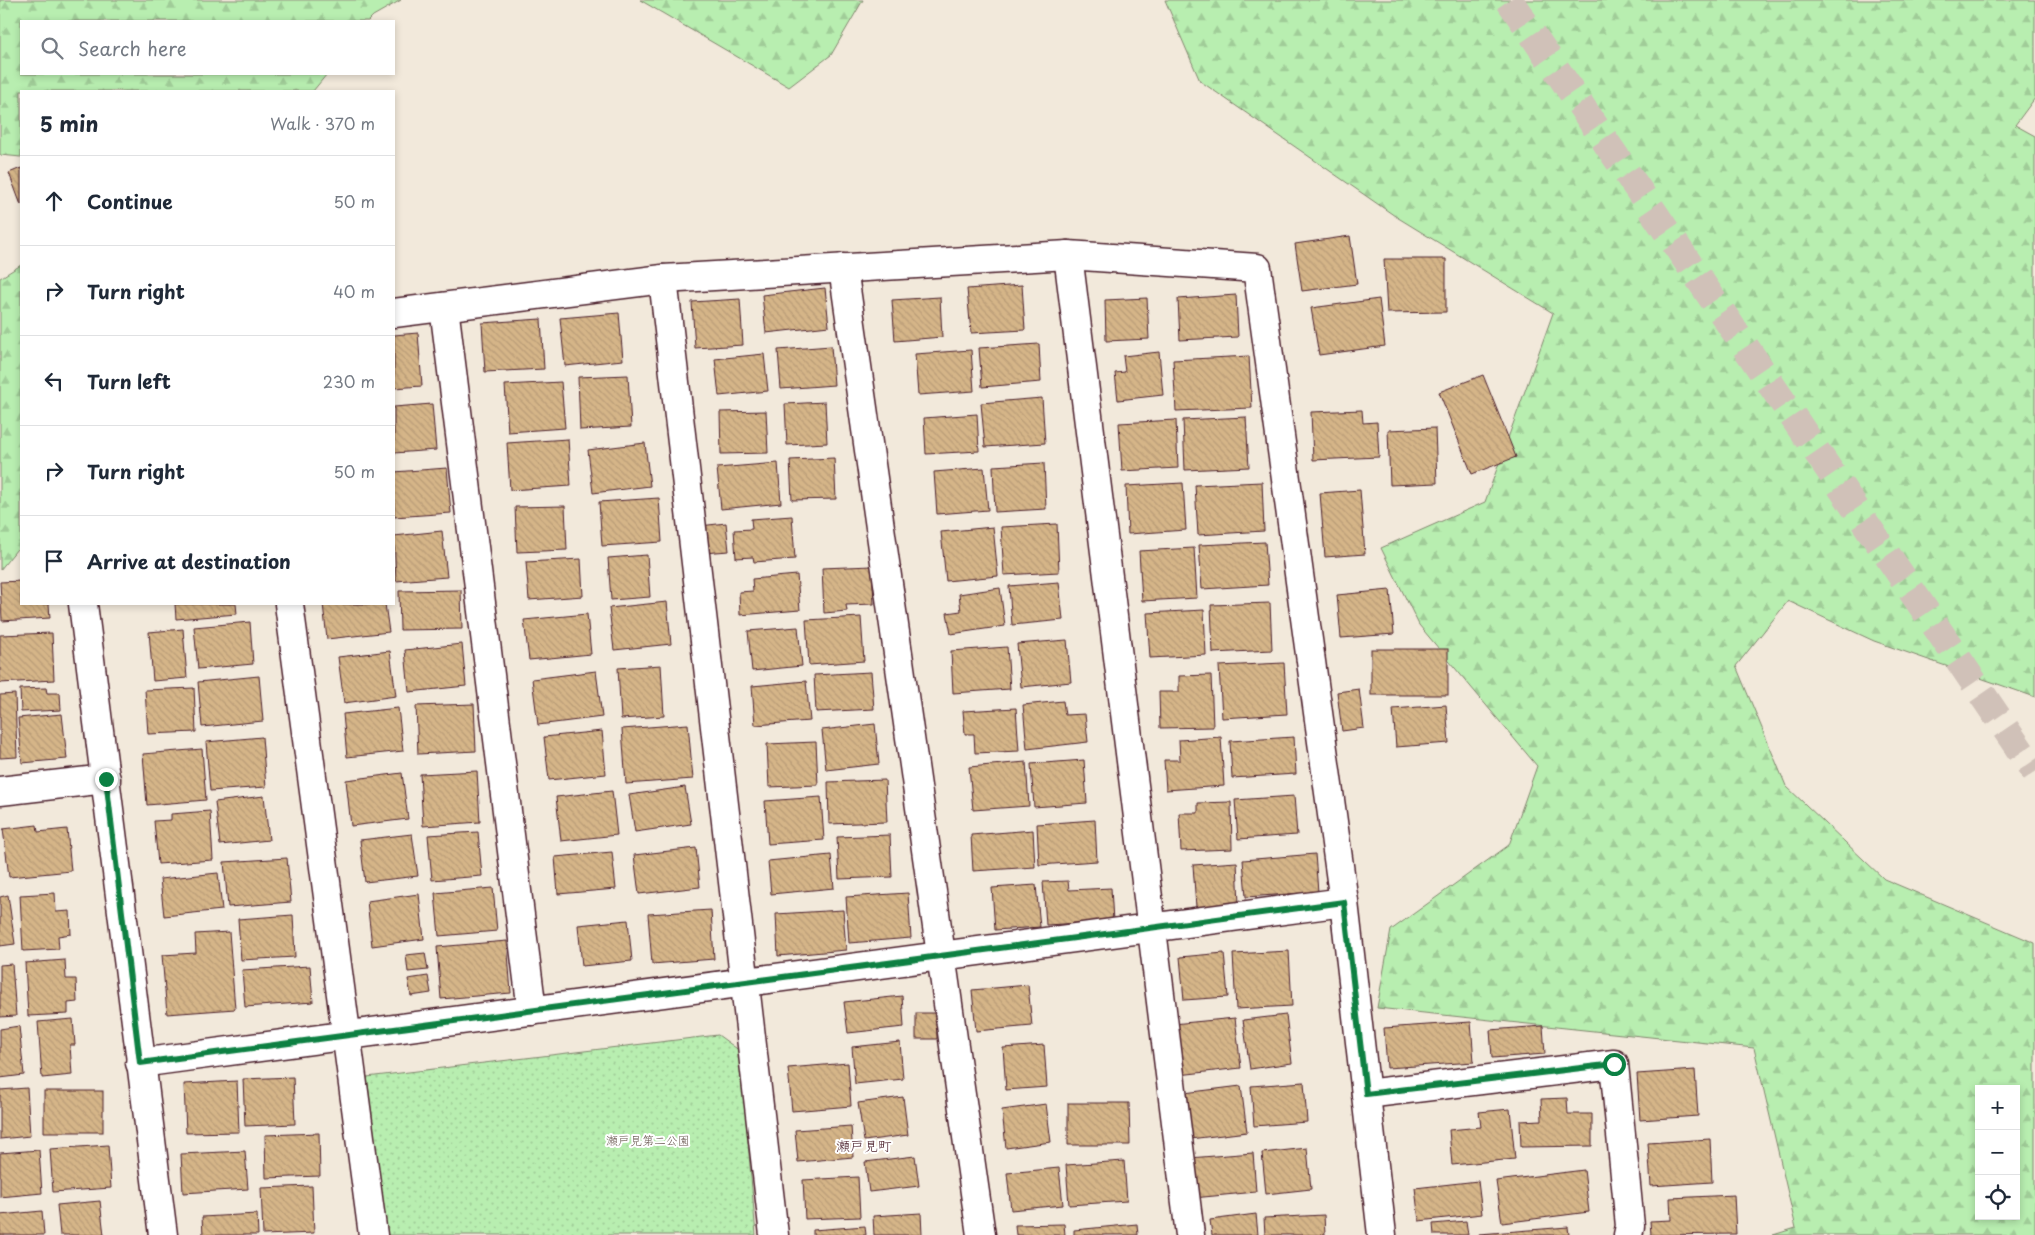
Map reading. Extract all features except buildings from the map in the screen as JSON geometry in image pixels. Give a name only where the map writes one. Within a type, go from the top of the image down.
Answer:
[{"type":"street","points":[[1068,255],[1190,1235]]},
{"type":"street","points":[[395,313],[663,279],[1068,255],[1256,268],[1344,902],[1382,1235]]},
{"type":"street","points":[[843,268],[981,1235]]},
{"type":"street","points":[[663,279],[774,1235]]},
{"type":"street","points":[[444,307],[532,1010]]},
{"type":"street","points":[[83,605],[163,1235]]},
{"type":"street","points":[[289,605],[348,1035],[373,1235]]},
{"type":"street","points":[[0,791],[106,779]]},
{"type":"street","points":[[140,1063],[1344,902]]},
{"type":"street","points":[[1366,1094],[1614,1064],[1630,1226],[1628,1235]]},
{"type":"green space","points":[[0,0],[401,0],[369,20],[20,20],[20,75],[326,75],[314,90],[20,90],[20,157],[0,155]]},
{"type":"green space","points":[[640,0],[863,0],[831,55],[789,87]]},
{"type":"green space","points":[[1165,0],[2035,0],[2035,98],[2015,125],[2035,136],[2035,697],[1874,641],[1788,601],[1736,666],[1786,786],[1884,879],[2035,943],[2035,1235],[1773,1235],[1796,1228],[1754,1048],[1377,1008],[1391,930],[1509,845],[1537,766],[1419,625],[1381,548],[1485,502],[1553,313],[1395,216],[1200,81]]},
{"type":"green space","points":[[20,266],[20,545],[0,570],[0,278]]},
{"type":"green space","name":"瀬戸見第二公園","points":[[718,1035],[740,1051],[756,1235],[387,1235],[367,1077]]},
{"type":"tunnel","points":[[1509,0],[2035,772]]},
{"type":"district","name":"瀬戸見町","points":[[864,1145]]},
{"type":"route","points":[[106,779],[140,1063],[1344,902],[1366,1094],[1614,1064]]}]
